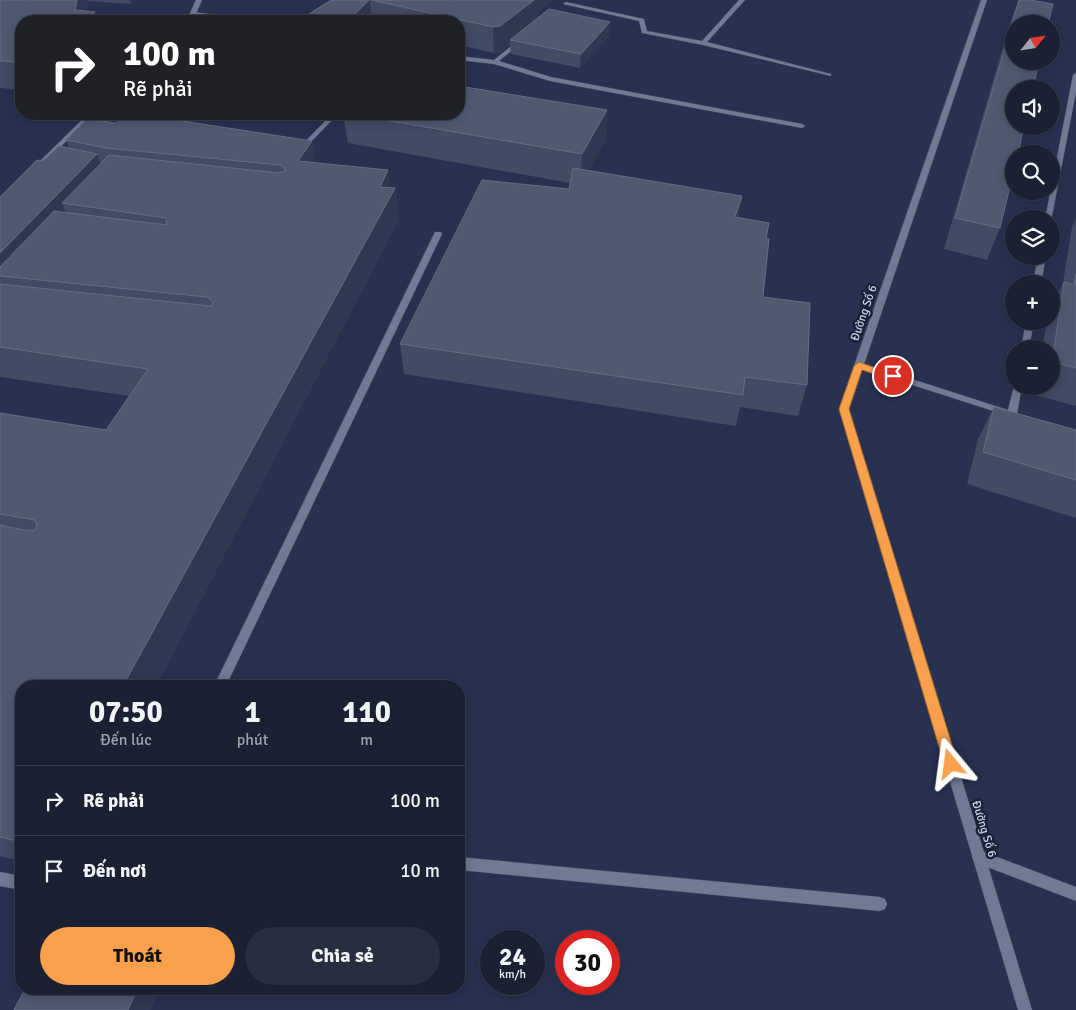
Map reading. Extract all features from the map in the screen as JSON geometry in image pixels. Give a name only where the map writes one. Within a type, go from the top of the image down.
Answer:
[{"type":"street","points":[[200,0],[193,14],[201,15]]},
{"type":"street","points":[[703,43],[742,0]]},
{"type":"street","name":"Đường Số 6","points":[[984,0],[844,409],[1025,1010]]},
{"type":"street","points":[[559,10],[568,2],[642,20],[644,32],[703,43],[829,75]]},
{"type":"street","points":[[495,62],[523,39]]},
{"type":"street","points":[[465,59],[495,62],[550,79],[802,126]]},
{"type":"street","points":[[1051,210],[1076,75]]},
{"type":"street","points":[[32,172],[85,120]]},
{"type":"street","points":[[294,156],[329,120]]},
{"type":"street","points":[[38,166],[47,168]]},
{"type":"street","points":[[223,680],[438,234]]},
{"type":"street","points":[[859,366],[1012,414],[1016,395]]},
{"type":"street","points":[[979,857],[1076,894]]},
{"type":"street","points":[[465,864],[880,904]]},
{"type":"street","points":[[0,879],[15,882]]},
{"type":"shaded area","points":[[0,0],[1076,0],[1076,1010],[0,1010]]},
{"type":"building","points":[[0,0],[77,0],[75,10],[95,12],[92,15],[15,15],[15,62],[0,61]]},
{"type":"building","points":[[331,0],[369,0],[354,15],[307,15]]},
{"type":"building","points":[[371,0],[534,0],[500,26],[493,27],[465,21],[465,15],[439,15]]},
{"type":"building","points":[[1019,0],[1053,4],[1050,15],[1015,15]]},
{"type":"building","points":[[549,9],[610,22],[581,54],[510,40]]},
{"type":"building","points":[[1005,48],[1005,70],[1037,70],[1035,80],[1005,80],[1005,135],[1022,135],[1020,145],[1005,145],[1005,200],[1007,200],[1000,228],[955,218]]},
{"type":"building","points":[[465,87],[607,110],[582,154],[385,120],[465,120]]},
{"type":"building","points":[[86,120],[116,123],[119,120],[176,120],[312,141],[298,161],[388,170],[380,187],[395,188],[126,680],[15,680],[15,841],[0,837],[0,525],[29,531],[34,530],[37,526],[35,520],[0,514],[0,413],[106,430],[148,369],[0,347],[0,284],[211,306],[213,302],[207,297],[0,276],[0,267],[54,211],[167,225],[166,218],[62,203],[109,155],[280,173],[286,170],[280,165],[106,148],[66,140]]},
{"type":"building","points":[[59,146],[97,154],[0,253],[0,197],[37,160],[43,161]]},
{"type":"building","points":[[573,168],[742,196],[735,217],[769,223],[766,239],[769,239],[763,297],[810,303],[807,385],[745,377],[743,395],[400,344],[482,180],[569,189]]},
{"type":"building","points":[[1076,274],[1076,368],[1060,364],[1060,340],[1055,340],[1057,330],[1060,330],[1060,309],[1064,282],[1074,285]]},
{"type":"building","points":[[994,407],[1076,430],[1076,480],[983,452]]},
{"type":"building","points":[[22,995],[134,995],[128,1010],[14,1010]]},
{"type":"route","points":[[893,376],[859,366],[844,409],[951,764]]}]
